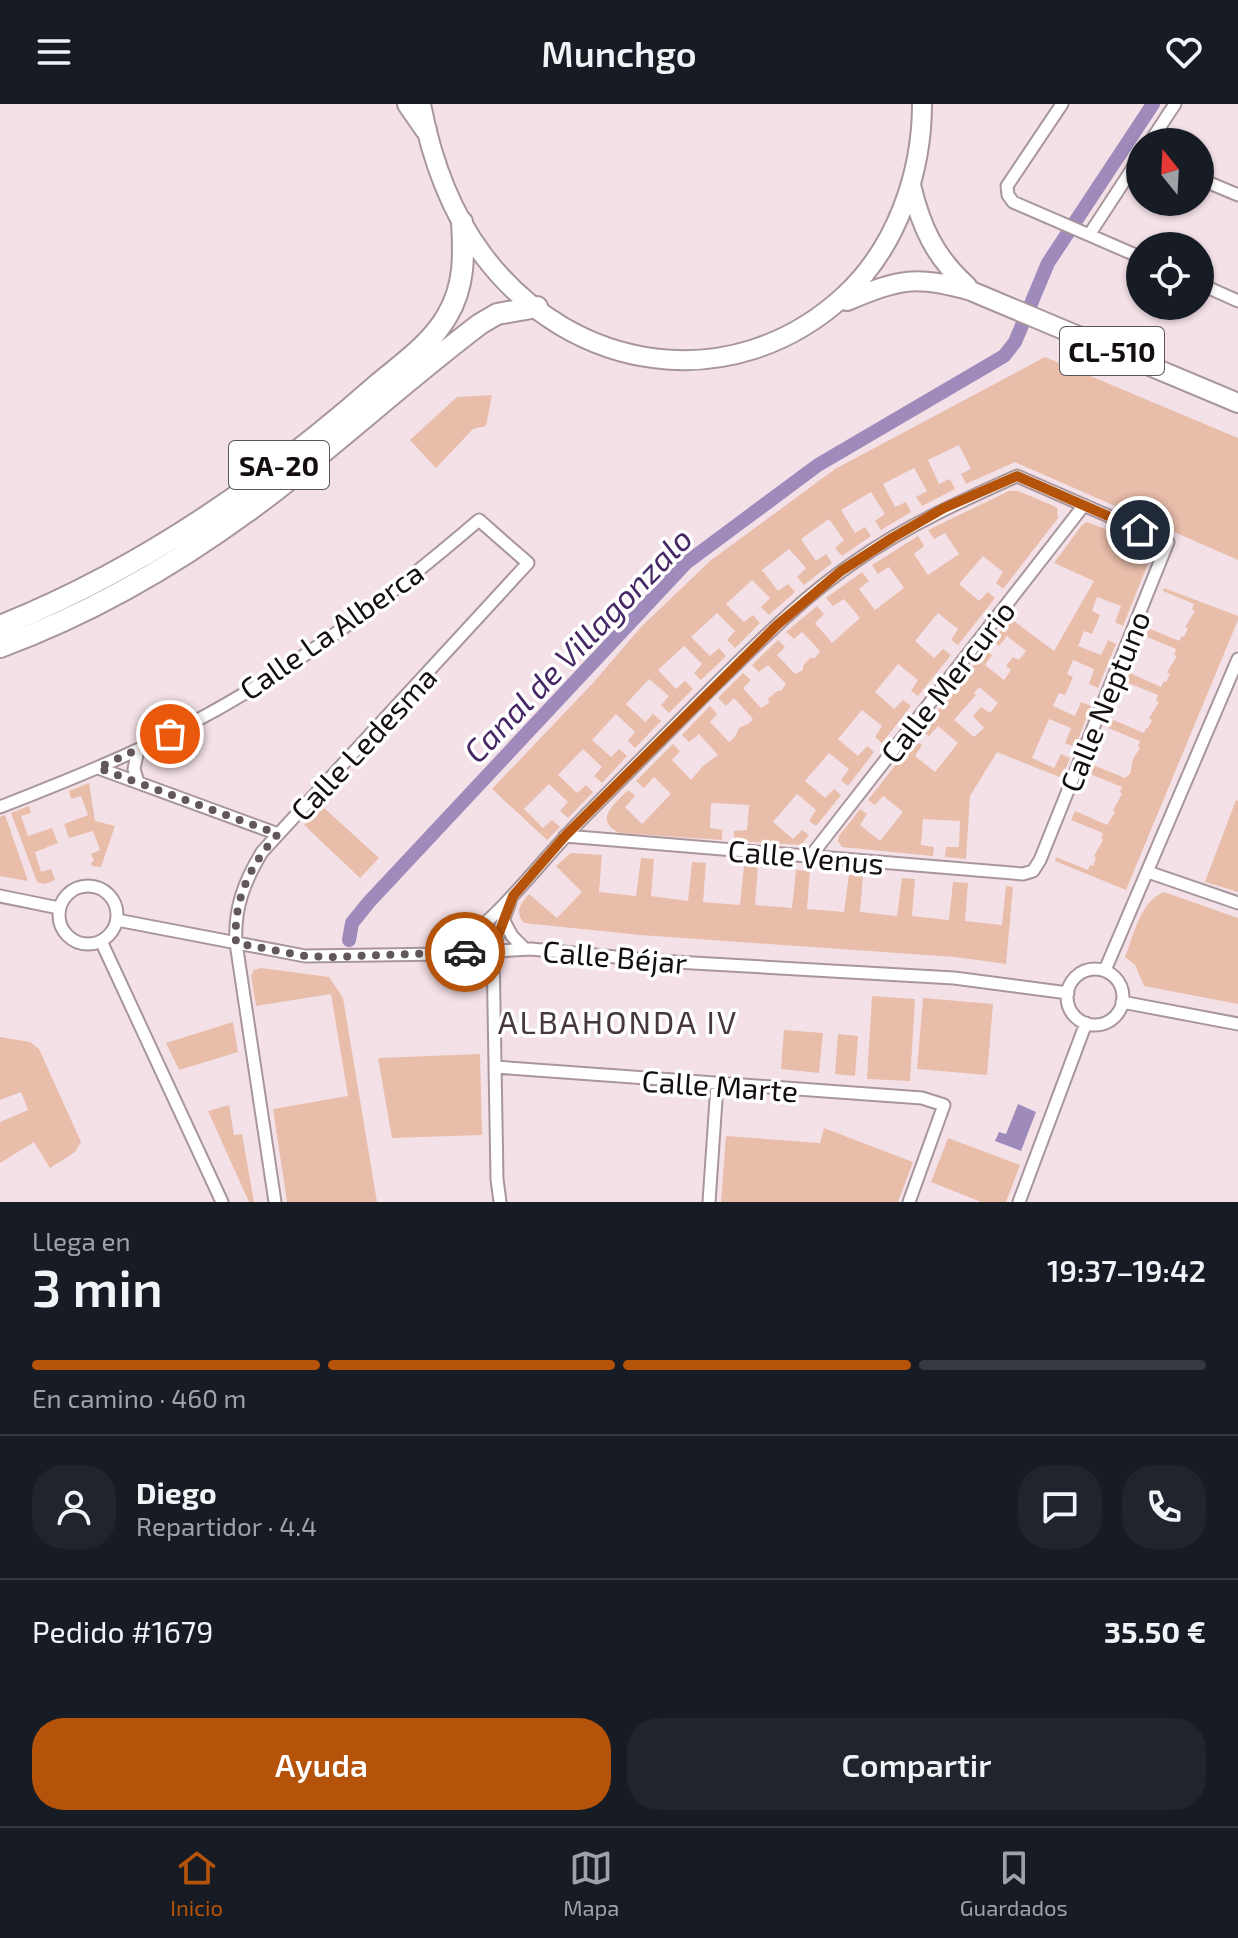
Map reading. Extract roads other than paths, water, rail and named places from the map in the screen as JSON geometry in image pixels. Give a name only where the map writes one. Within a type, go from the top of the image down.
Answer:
[{"type":"highway","points":[[408,104],[426,130]]},
{"type":"highway","name":"SA-20","points":[[0,626],[91,584],[161,544],[260,479],[360,401],[431,338],[447,317],[458,294],[464,263],[462,222]]},
{"type":"highway","name":"SA-20","points":[[0,647],[79,613],[177,558],[273,492],[480,324],[497,314],[537,307]]},
{"type":"main road","points":[[421,104],[426,130],[447,192],[462,222],[499,274],[568,331],[599,345],[653,360],[689,362],[730,357],[790,336],[833,306],[864,278],[898,222],[920,145],[922,104]]},
{"type":"main road","name":"CL-510","points":[[910,182],[919,218],[930,242],[947,268],[971,291]]},
{"type":"main road","name":"CL-510","points":[[833,306],[891,282],[935,280],[971,291],[1235,404]]},
{"type":"street","points":[[1062,104],[1007,186],[1008,195],[1013,202],[1126,251]]},
{"type":"street","points":[[1159,128],[1175,104]]},
{"type":"street","points":[[1084,233],[1126,176]]},
{"type":"street","points":[[1214,185],[1238,195]]},
{"type":"street","points":[[1214,290],[1238,301]]},
{"type":"street","points":[[500,1202],[493,949],[488,935],[513,896],[565,836],[750,650],[817,589],[857,560],[944,508],[1017,476],[1084,505]]},
{"type":"street","name":"Calle Neptuno","points":[[1040,860],[1168,542],[1084,505]]},
{"type":"street","name":"Calle Mercurio","points":[[810,857],[1084,505]]},
{"type":"street","name":"Calle Ledesma","points":[[275,1202],[236,943],[236,914],[242,889],[262,852],[528,563],[479,520]]},
{"type":"street","name":"Calle La Alberca","points":[[0,807],[98,768],[192,723],[306,654],[391,593],[479,520]]},
{"type":"street","points":[[1105,970],[1238,659]]},
{"type":"street","points":[[138,750],[134,769],[138,782]]},
{"type":"street","points":[[98,768],[278,834]]},
{"type":"street","name":"Calle Venus","points":[[565,836],[1023,874],[1033,871],[1040,860]]},
{"type":"street","points":[[1148,872],[1238,903]]},
{"type":"street","points":[[82,886],[95,887],[106,892],[114,902],[117,920],[111,933],[101,941],[88,944],[69,938],[61,927],[59,908],[70,891],[82,886]]},
{"type":"street","points":[[0,896],[59,908]]},
{"type":"street","points":[[498,916],[525,949]]},
{"type":"street","points":[[445,954],[498,916]]},
{"type":"street","name":"Calle Béjar","points":[[117,920],[305,956],[445,954],[525,949],[658,961],[954,978],[1068,993]]},
{"type":"street","points":[[101,941],[222,1202]]},
{"type":"street","points":[[1093,969],[1105,970],[1120,985],[1122,1002],[1115,1016],[1109,1020],[1102,1024],[1086,1023],[1071,1010],[1070,985],[1078,974],[1093,969]]},
{"type":"street","points":[[1122,1002],[1238,1024]]},
{"type":"street","points":[[1019,1202],[1086,1023]]},
{"type":"street","name":"Calle Marte","points":[[495,1067],[922,1098],[944,1105],[909,1202]]},
{"type":"street","points":[[709,1202],[717,1085]]},
{"type":"waterway","name":"Canal de Villagonzalo","points":[[349,940],[352,923],[369,902],[686,563],[818,465],[1004,356],[1015,342],[1048,263],[1153,104]]},
{"type":"district","name":"ALBAHONDA IV","points":[[618,1021]]}]
